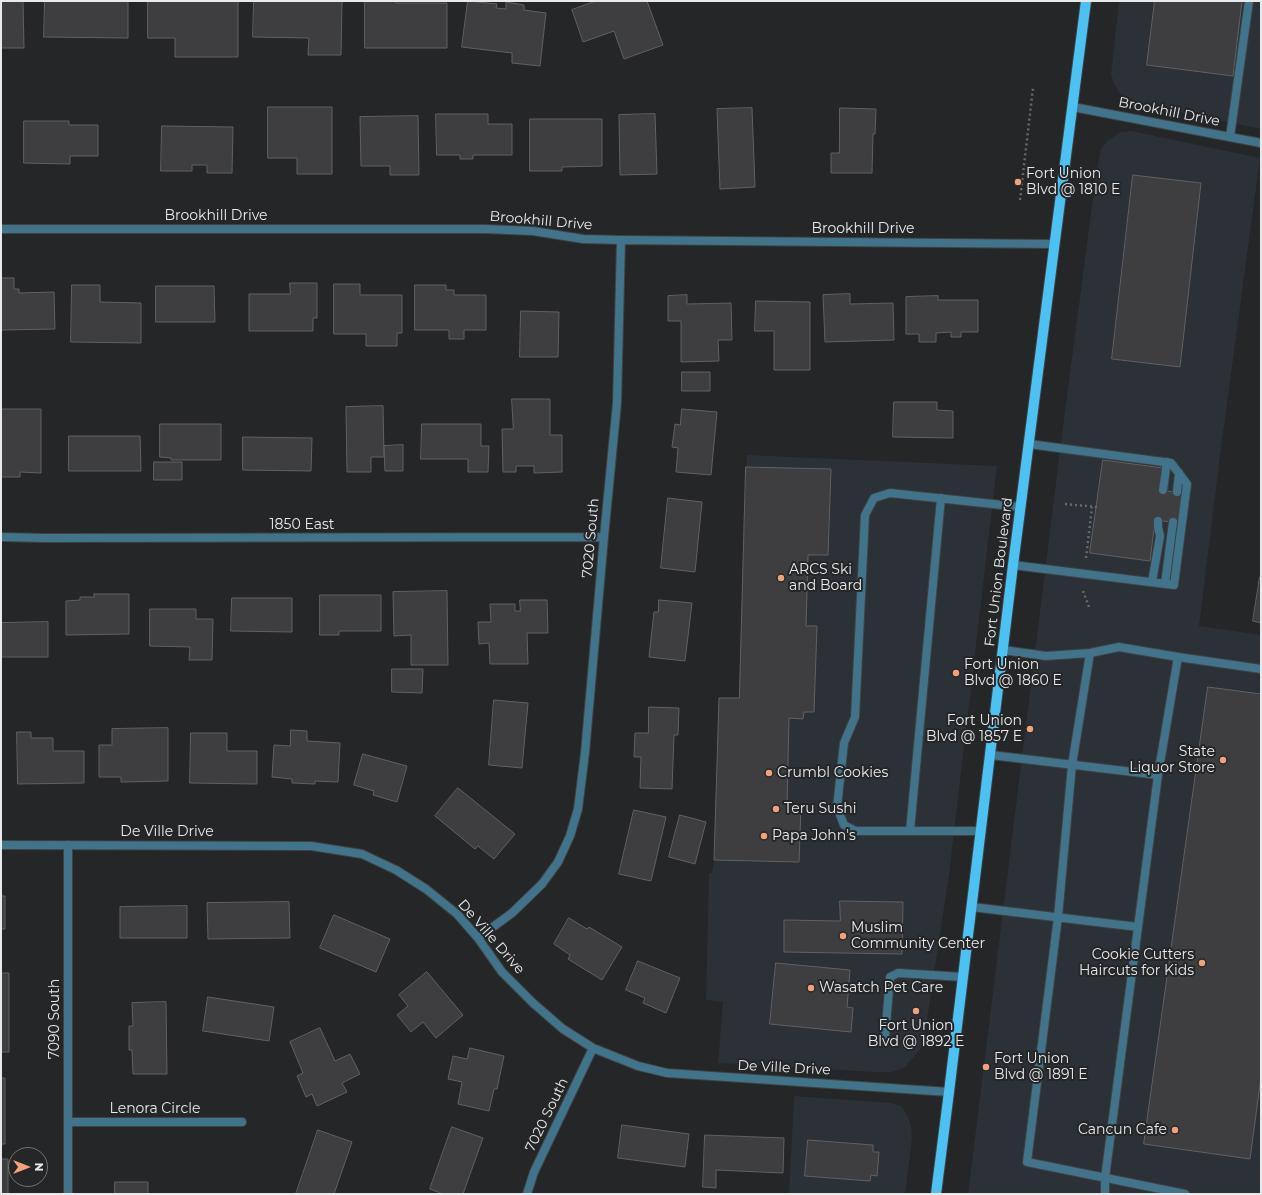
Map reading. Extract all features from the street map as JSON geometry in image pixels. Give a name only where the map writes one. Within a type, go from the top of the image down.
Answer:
[{"type":"main road","name":"Fort Union Boulevard","points":[[936,1194],[991,755],[1013,565],[1086,1]]},
{"type":"street","points":[[1230,137],[1249,1]]},
{"type":"street","name":"Brookhill Drive","points":[[1073,107],[1261,143]]},
{"type":"street","name":"Brookhill Drive","points":[[1,229],[485,228],[533,231],[582,239],[1054,244]]},
{"type":"street","name":"7020 South","points":[[478,938],[512,913],[542,884],[558,862],[570,836],[578,809],[617,402],[621,240]]},
{"type":"street","points":[[1013,565],[1174,585],[1187,484],[1172,463],[1029,444]]},
{"type":"street","points":[[1164,490],[1167,462]]},
{"type":"street","points":[[1177,492],[1179,473]]},
{"type":"street","points":[[981,831],[856,831],[844,825],[837,807],[844,743],[855,711],[865,515],[874,498],[890,493],[1021,507]]},
{"type":"street","points":[[910,831],[941,498]]},
{"type":"street","points":[[1152,582],[1160,536],[1158,520]]},
{"type":"street","points":[[1165,584],[1173,522]]},
{"type":"street","name":"1850 East","points":[[1,536],[44,538],[604,538]]},
{"type":"street","points":[[1003,650],[1046,656],[1090,653],[1119,647],[1261,669]]},
{"type":"street","points":[[1090,653],[1072,765],[1058,917],[1027,1162],[1185,1194]]},
{"type":"street","points":[[1105,1194],[1105,1178],[1158,775],[1178,657]]},
{"type":"street","points":[[991,755],[1158,775]]},
{"type":"street","name":"De Ville Drive","points":[[1,845],[310,846],[362,854],[396,870],[426,889],[457,914],[478,938],[502,972],[533,1004],[563,1029],[593,1048],[638,1066],[667,1073],[949,1092]]},
{"type":"street","name":"7090 South","points":[[68,845],[68,1194]]},
{"type":"street","points":[[972,907],[1138,927]]},
{"type":"street","points":[[885,1038],[890,977],[898,973],[963,977]]},
{"type":"street","name":"7020 South","points":[[527,1194],[534,1172],[593,1048]]},
{"type":"street","name":"Lenora Circle","points":[[68,1122],[242,1122]]},
{"type":"path","points":[[1020,200],[1033,88]]},
{"type":"path","points":[[1065,504],[1097,507]]},
{"type":"path","points":[[1085,560],[1092,507]]},
{"type":"shaded area","points":[[1119,1],[1261,1],[1261,129],[1127,100],[1114,84],[1111,74]]},
{"type":"shaded area","points":[[1131,131],[1260,158],[1199,626],[1261,635],[1261,1194],[968,1194],[1062,434],[1096,175],[1101,149],[1107,141],[1121,132]]},
{"type":"shaded area","points":[[747,455],[997,466],[949,875],[927,1020],[920,1050],[905,1067],[892,1072],[718,1063],[723,1002],[706,1000],[709,873],[712,873],[714,860],[719,698],[739,698]]},
{"type":"shaded area","points":[[794,1096],[891,1103],[902,1107],[911,1125],[912,1138],[905,1194],[789,1194]]},
{"type":"building","points":[[1,1],[23,1],[24,48],[1,48]]},
{"type":"building","points":[[45,1],[128,1],[128,38],[44,37]]},
{"type":"building","points":[[148,1],[238,1],[238,57],[175,57],[175,38],[148,38]]},
{"type":"building","points":[[254,1],[342,1],[341,55],[308,55],[309,38],[253,37]]},
{"type":"building","points":[[365,1],[396,1],[396,3],[447,3],[447,48],[365,48]]},
{"type":"building","points":[[468,1],[497,4],[496,8],[506,9],[506,2],[524,5],[524,10],[546,13],[540,66],[512,63],[512,53],[462,47]]},
{"type":"building","points":[[596,1],[647,1],[663,45],[624,59],[614,31],[583,42],[572,10]]},
{"type":"building","points":[[1155,1],[1242,1],[1233,76],[1147,65]]},
{"type":"building","points":[[268,107],[332,107],[332,174],[297,174],[297,158],[268,158]]},
{"type":"building","points":[[752,108],[755,187],[720,189],[717,109]]},
{"type":"building","points":[[840,108],[876,109],[875,134],[873,134],[872,173],[831,173],[831,153],[839,153]]},
{"type":"building","points":[[436,114],[488,114],[488,124],[512,124],[512,155],[473,155],[473,159],[460,159],[460,155],[437,155]]},
{"type":"building","points":[[655,114],[657,174],[620,175],[619,115]]},
{"type":"building","points":[[418,116],[419,175],[390,175],[390,166],[361,166],[360,117]]},
{"type":"building","points":[[530,119],[602,119],[602,166],[562,167],[562,171],[530,171]]},
{"type":"building","points":[[24,121],[69,121],[69,125],[98,125],[98,156],[70,156],[70,164],[24,163]]},
{"type":"building","points":[[162,126],[233,127],[232,173],[207,173],[207,165],[192,165],[192,171],[161,171]]},
{"type":"building","points":[[1133,175],[1201,183],[1180,367],[1112,359]]},
{"type":"building","points":[[1,278],[14,278],[14,289],[19,289],[19,293],[54,292],[55,329],[1,330]]},
{"type":"building","points":[[290,283],[317,283],[317,318],[313,318],[313,331],[249,331],[249,294],[290,294]]},
{"type":"building","points":[[334,284],[360,284],[360,295],[402,295],[402,333],[397,333],[397,346],[366,346],[366,334],[334,334]]},
{"type":"building","points":[[72,285],[100,285],[100,302],[141,303],[141,343],[71,342]]},
{"type":"building","points":[[415,285],[446,285],[446,290],[454,290],[454,295],[486,295],[486,330],[464,330],[464,339],[449,339],[449,330],[415,330]]},
{"type":"building","points":[[156,286],[214,286],[215,322],[156,322]]},
{"type":"building","points":[[850,294],[850,304],[893,303],[894,340],[825,342],[823,295]]},
{"type":"building","points":[[687,295],[687,304],[731,303],[732,340],[718,340],[719,361],[681,362],[681,321],[668,321],[668,296]]},
{"type":"building","points":[[938,296],[938,300],[978,300],[978,332],[961,332],[961,337],[951,337],[951,332],[936,333],[936,342],[919,342],[919,334],[906,334],[906,297]]},
{"type":"building","points":[[756,301],[810,302],[810,370],[774,370],[774,331],[755,331]]},
{"type":"building","points":[[521,311],[559,312],[558,357],[520,357]]},
{"type":"building","points":[[682,372],[710,372],[710,391],[682,391]]},
{"type":"building","points":[[512,399],[550,399],[550,435],[562,435],[562,472],[534,473],[534,466],[516,466],[516,472],[503,472],[502,429],[513,429]]},
{"type":"building","points":[[894,402],[937,402],[937,410],[953,411],[953,438],[893,437]]},
{"type":"building","points":[[383,406],[384,457],[371,457],[371,472],[347,472],[346,407]]},
{"type":"building","points":[[2,409],[41,409],[41,473],[20,472],[20,477],[1,477]]},
{"type":"building","points":[[682,409],[717,412],[711,475],[676,472],[678,448],[672,447],[675,424],[680,425]]},
{"type":"building","points":[[160,424],[221,424],[221,460],[171,460],[171,458],[160,457]]},
{"type":"building","points":[[422,424],[481,424],[481,446],[489,446],[488,472],[468,472],[468,459],[421,459]]},
{"type":"building","points":[[69,436],[140,436],[141,471],[69,471]]},
{"type":"building","points":[[243,437],[312,438],[311,471],[243,470]]},
{"type":"building","points":[[403,445],[403,471],[385,471],[384,446]]},
{"type":"building","points":[[1103,460],[1163,468],[1160,490],[1182,493],[1178,523],[1155,520],[1150,561],[1090,553]]},
{"type":"building","points":[[154,462],[182,462],[182,480],[154,480]]},
{"type":"building","points":[[746,467],[831,469],[828,555],[808,555],[806,626],[817,626],[814,712],[804,712],[803,719],[789,718],[787,805],[801,806],[799,862],[714,860],[719,698],[739,698]]},
{"type":"building","points":[[668,498],[702,502],[695,572],[661,568]]},
{"type":"building","points":[[1261,577],[1261,623],[1253,621]]},
{"type":"building","points":[[447,591],[448,665],[411,665],[411,635],[394,636],[393,592]]},
{"type":"building","points":[[94,594],[129,594],[129,634],[66,635],[66,601],[80,600],[80,597],[94,597]]},
{"type":"building","points":[[320,595],[381,595],[381,631],[339,631],[339,635],[320,635]]},
{"type":"building","points":[[232,598],[292,598],[292,632],[231,631]]},
{"type":"building","points":[[520,600],[547,600],[548,633],[527,633],[528,664],[490,664],[489,643],[479,644],[478,622],[491,622],[490,604],[515,604],[515,611],[520,611]]},
{"type":"building","points":[[659,600],[692,603],[685,661],[649,657],[654,612],[658,612]]},
{"type":"building","points":[[150,609],[196,609],[196,619],[213,619],[212,660],[189,660],[190,647],[150,646]]},
{"type":"building","points":[[48,622],[48,657],[1,657],[1,623]]},
{"type":"building","points":[[392,669],[423,669],[422,693],[392,692]]},
{"type":"building","points":[[1208,687],[1261,694],[1261,1077],[1250,1159],[1144,1144]]},
{"type":"building","points":[[494,700],[528,703],[522,768],[489,765]]},
{"type":"building","points":[[649,707],[679,708],[678,735],[674,735],[672,789],[640,788],[641,757],[634,757],[635,733],[648,733]]},
{"type":"building","points":[[168,728],[168,781],[121,782],[121,777],[99,777],[99,745],[112,745],[112,729]]},
{"type":"building","points":[[291,730],[307,731],[307,741],[340,743],[338,782],[315,781],[315,784],[292,783],[292,779],[272,777],[274,745],[290,746]]},
{"type":"building","points":[[17,732],[31,732],[31,738],[53,738],[53,751],[84,751],[84,783],[18,784]]},
{"type":"building","points":[[191,733],[227,733],[227,751],[257,751],[257,784],[190,783]]},
{"type":"building","points":[[363,754],[407,766],[397,802],[373,795],[374,791],[354,785]]},
{"type":"building","points":[[458,788],[515,834],[494,859],[478,846],[475,849],[435,816]]},
{"type":"building","points":[[634,810],[666,817],[651,881],[619,874]]},
{"type":"building","points":[[680,815],[706,822],[695,864],[669,857]]},
{"type":"building","points":[[1,896],[5,896],[5,929],[1,929]]},
{"type":"building","name":"Muslim Community Center","points":[[840,901],[903,902],[902,954],[784,952],[784,920],[840,921]]},
{"type":"building","points":[[289,902],[290,938],[208,939],[207,903]]},
{"type":"building","points":[[187,906],[187,938],[120,938],[120,907]]},
{"type":"building","points":[[334,915],[390,939],[376,972],[320,948]]},
{"type":"building","points":[[569,918],[587,929],[589,927],[622,947],[602,980],[568,959],[570,955],[554,944]]},
{"type":"building","points":[[638,961],[680,978],[666,1013],[643,1003],[645,998],[626,990]]},
{"type":"building","name":"Wasatch Pet Care","points":[[776,963],[850,970],[847,1007],[853,1008],[851,1032],[770,1024]]},
{"type":"building","points":[[427,972],[463,1015],[436,1038],[423,1022],[411,1032],[397,1015],[408,1006],[399,995]]},
{"type":"building","points":[[1,973],[9,973],[9,1052],[1,1052]]},
{"type":"building","points":[[208,997],[274,1007],[269,1041],[203,1031]]},
{"type":"building","points":[[166,1002],[167,1074],[133,1074],[132,1050],[129,1050],[129,1026],[133,1026],[132,1003]]},
{"type":"building","points":[[320,1028],[335,1061],[350,1054],[360,1074],[342,1083],[347,1092],[317,1106],[312,1094],[306,1097],[297,1076],[303,1073],[290,1042]]},
{"type":"building","points":[[470,1048],[504,1056],[497,1089],[494,1089],[489,1111],[458,1104],[462,1082],[448,1079],[453,1056],[467,1059]]},
{"type":"building","points":[[1,1078],[5,1078],[5,1144],[1,1144]]},
{"type":"building","points":[[622,1125],[689,1134],[685,1167],[618,1158]]},
{"type":"building","points":[[452,1127],[483,1138],[463,1194],[443,1194],[430,1189]]},
{"type":"building","points":[[318,1130],[352,1142],[334,1194],[296,1194]]},
{"type":"building","points":[[705,1135],[784,1138],[783,1173],[716,1170],[716,1188],[703,1187]]},
{"type":"building","points":[[808,1140],[873,1145],[873,1152],[879,1152],[877,1176],[871,1175],[870,1181],[805,1176]]},
{"type":"building","points":[[1,1159],[8,1159],[8,1194],[1,1194]]},
{"type":"building","points":[[115,1182],[148,1182],[148,1194],[115,1194]]},
{"type":"place","name":"Fort Union Blvd @ 1810 E","points":[[1018,182]]},
{"type":"place","name":"ARCS Ski and Board","points":[[781,578]]},
{"type":"place","name":"Fort Union Blvd @ 1860 E","points":[[956,673]]},
{"type":"place","name":"Fort Union Blvd @ 1857 E","points":[[1030,729]]},
{"type":"place","name":"State Liquor Store","points":[[1223,760]]},
{"type":"place","name":"Crumbl Cookies","points":[[769,773]]},
{"type":"place","name":"Teru Sushi","points":[[776,809]]},
{"type":"place","name":"Papa John's","points":[[764,836]]},
{"type":"place","name":"Muslim Community Center","points":[[843,936]]},
{"type":"place","name":"Cookie Cutters Haircuts for Kids","points":[[1202,963]]},
{"type":"place","name":"Wasatch Pet Care","points":[[811,988]]},
{"type":"place","name":"Fort Union Blvd @ 1892 E","points":[[916,1011]]},
{"type":"place","name":"Fort Union Blvd @ 1891 E","points":[[986,1067]]},
{"type":"place","name":"Cancun Cafe","points":[[1175,1130]]}]
